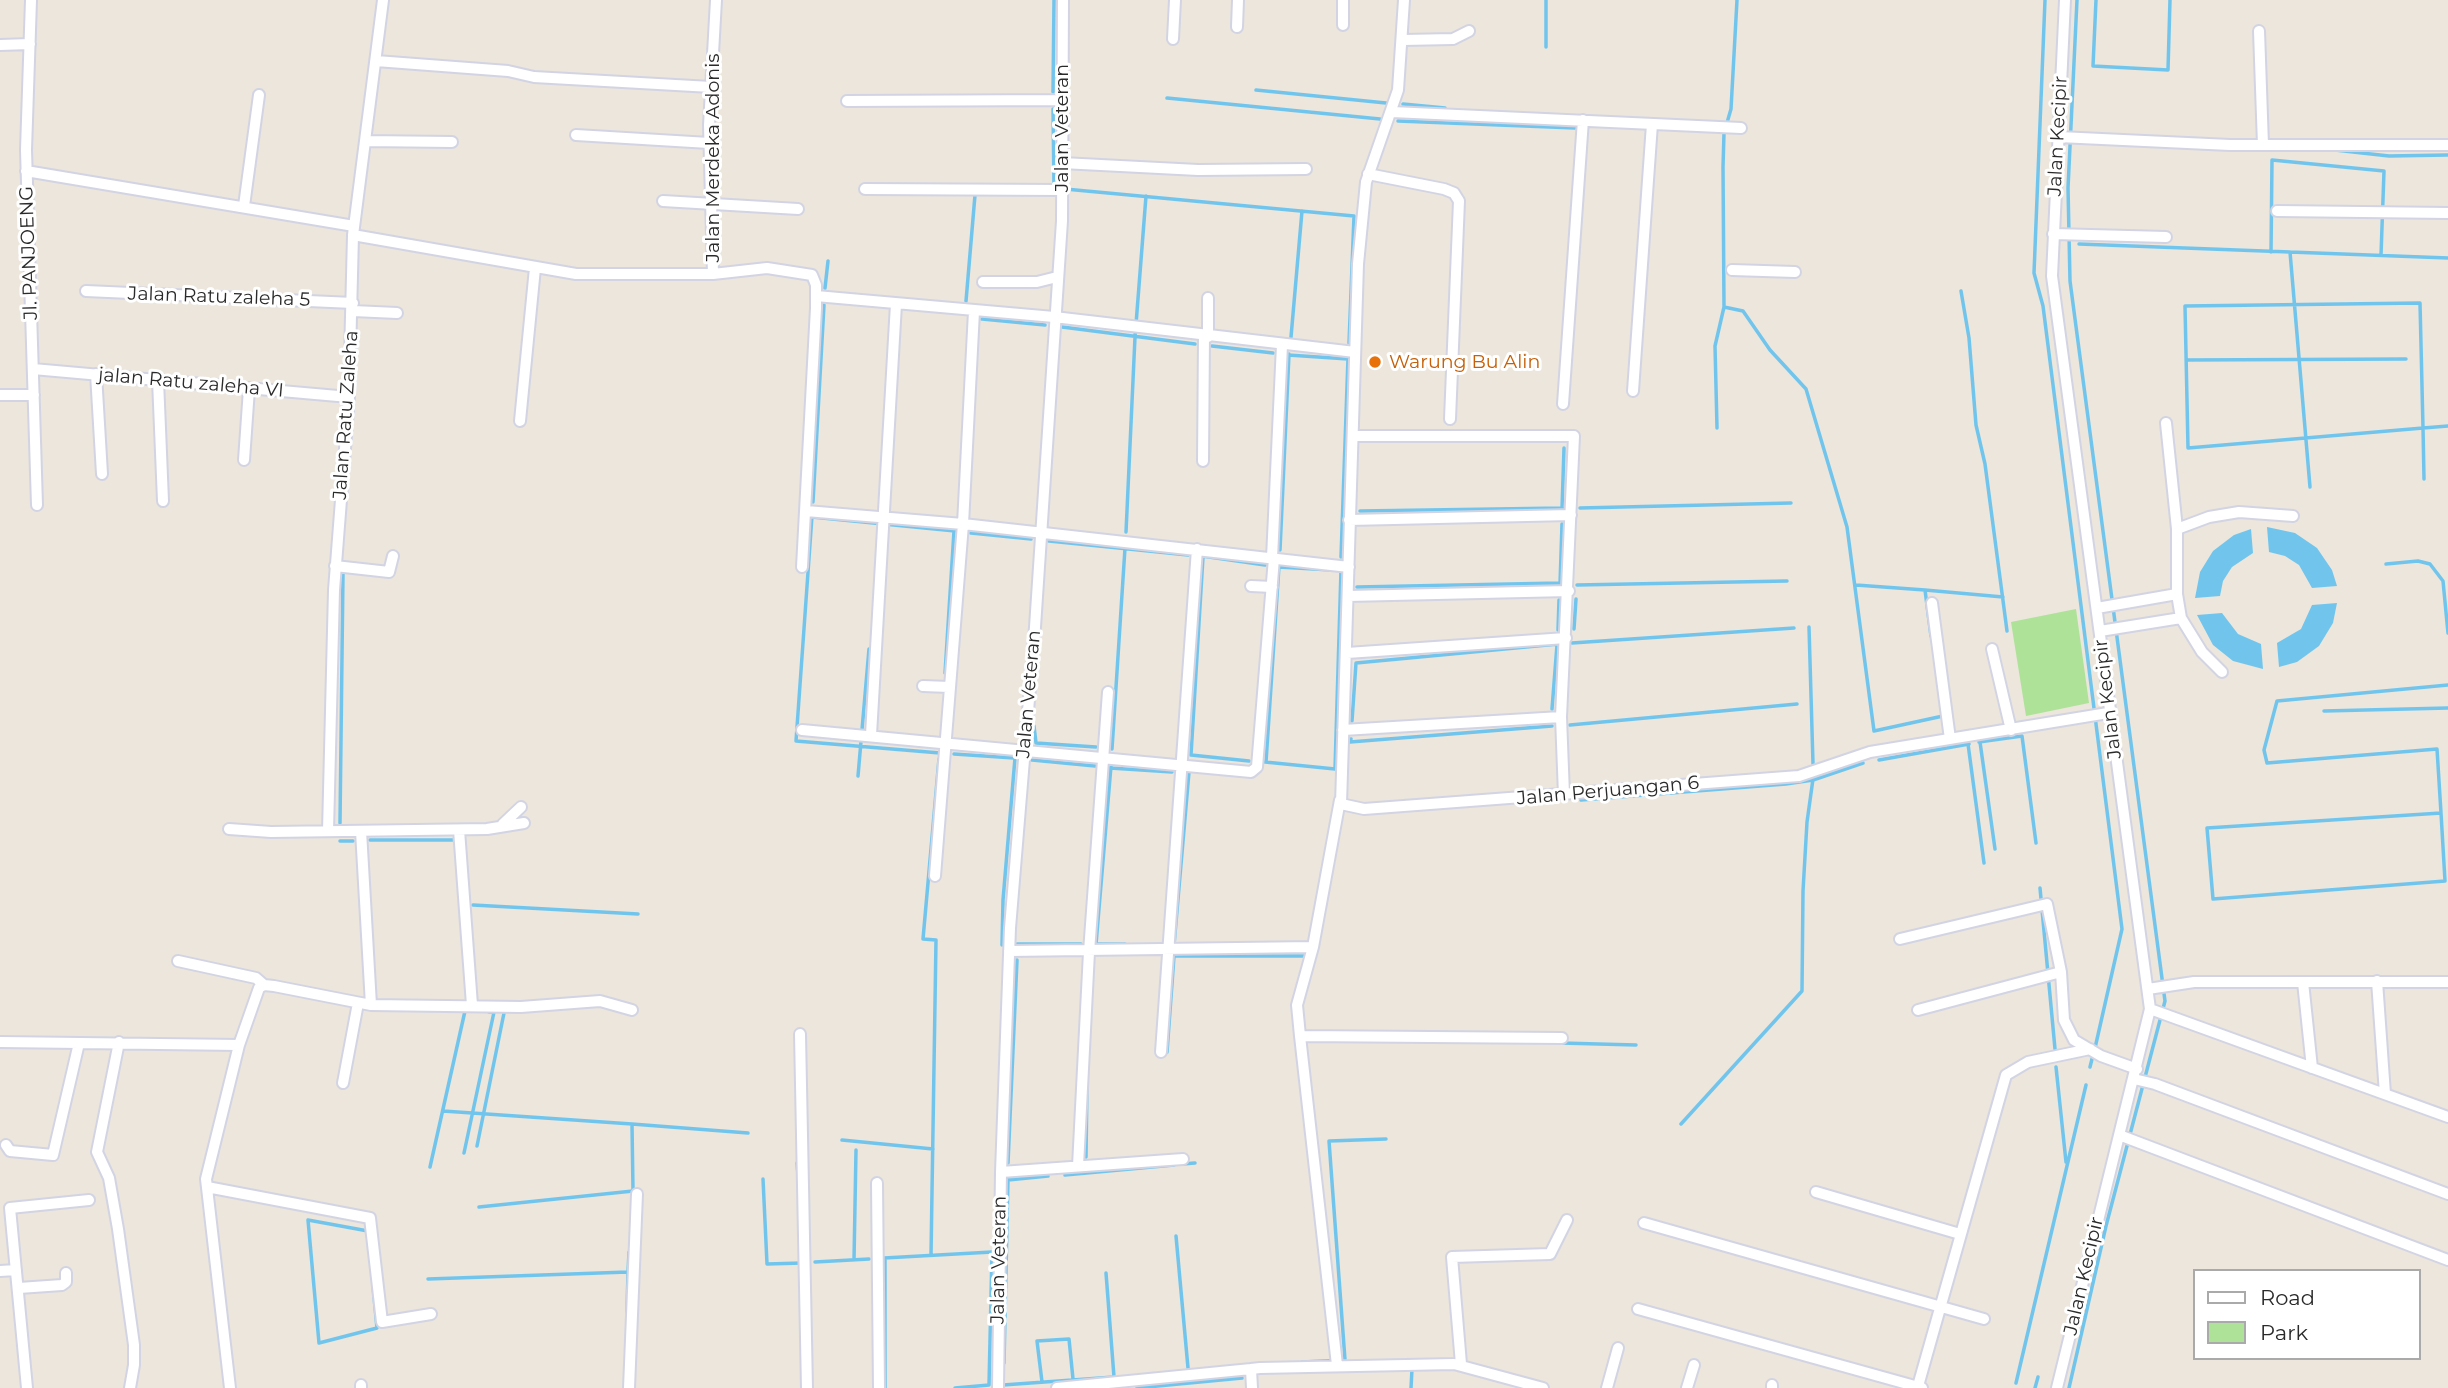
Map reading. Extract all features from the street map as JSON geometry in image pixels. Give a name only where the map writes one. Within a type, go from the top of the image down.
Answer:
[{"type":"street","name":"Jl. PANJOENG","points":[[31,0],[26,171],[37,505]]},
{"type":"street","name":"Jalan Ratu Zaleha","points":[[328,831],[335,566],[349,397],[354,230],[383,0]]},
{"type":"street","name":"Jalan Merdeka Adonis","points":[[713,274],[713,203],[709,143],[716,0]]},
{"type":"street","name":"Jalan Veteran","points":[[998,1388],[1001,1172],[1009,951],[1062,190],[1063,0]]},
{"type":"street","points":[[1173,38],[1175,0]]},
{"type":"street","points":[[1237,0],[1237,27]]},
{"type":"street","points":[[1343,0],[1343,25]]},
{"type":"street","points":[[1337,1365],[1297,1005],[1313,947],[1342,803],[1358,264],[1368,174],[1398,90],[1404,0]]},
{"type":"street","name":"Jalan Kecipir","points":[[2057,1388],[2138,1076],[2158,1013],[2158,987],[2104,714],[2097,608],[2052,276],[2064,234],[2065,0]]},
{"type":"street","points":[[1403,40],[1453,39],[1469,31]]},
{"type":"street","points":[[2259,31],[2263,145]]},
{"type":"street","points":[[0,45],[30,44]]},
{"type":"street","points":[[376,61],[508,71],[534,77],[711,87]]},
{"type":"street","points":[[244,206],[258,95]]},
{"type":"street","points":[[847,101],[1062,100]]},
{"type":"street","points":[[1392,112],[1741,128]]},
{"type":"street","points":[[1563,404],[1583,120]]},
{"type":"street","points":[[1633,391],[1652,124]]},
{"type":"street","points":[[576,135],[709,143]]},
{"type":"street","points":[[2064,138],[2263,145],[2448,145]]},
{"type":"street","points":[[365,141],[452,142]]},
{"type":"street","points":[[1062,163],[1199,170],[1306,169]]},
{"type":"street","points":[[26,171],[244,206],[535,268],[586,275],[713,274],[767,268],[808,274],[815,278],[816,296],[802,567]]},
{"type":"street","points":[[1368,174],[1444,189],[1454,193],[1459,201],[1450,419]]},
{"type":"street","points":[[865,189],[1062,190]]},
{"type":"street","points":[[663,201],[798,209]]},
{"type":"street","points":[[2277,211],[2448,213]]},
{"type":"street","points":[[2064,234],[2165,237]]},
{"type":"street","points":[[520,421],[535,268]]},
{"type":"street","points":[[1732,270],[1795,272]]},
{"type":"street","points":[[983,282],[1037,282],[1057,276]]},
{"type":"street","name":"Jalan Ratu zaleha 5","points":[[86,291],[353,307],[397,313]]},
{"type":"street","points":[[816,296],[1054,317],[1206,337],[1355,352]]},
{"type":"street","points":[[1203,461],[1208,298]]},
{"type":"street","points":[[871,735],[896,304]]},
{"type":"street","points":[[935,876],[963,524],[974,311]]},
{"type":"street","points":[[802,730],[1251,772],[1257,767],[1272,587],[1282,345]]},
{"type":"street","name":"jalan Ratu zaleha VI","points":[[33,369],[349,397]]},
{"type":"street","points":[[96,374],[102,474]]},
{"type":"street","points":[[158,380],[163,500]]},
{"type":"street","points":[[244,460],[249,389]]},
{"type":"street","points":[[0,395],[34,396]]},
{"type":"street","points":[[2166,424],[2176,529],[2177,594],[2182,618],[2202,652],[2222,672]]},
{"type":"street","points":[[1353,436],[1574,436],[1569,592],[1561,718],[1564,795]]},
{"type":"street","points":[[806,511],[963,524],[1349,567]]},
{"type":"street","points":[[2176,529],[2209,517],[2239,512],[2293,516]]},
{"type":"street","points":[[1349,520],[1571,515]]},
{"type":"street","points":[[1161,1052],[1197,549]]},
{"type":"street","points":[[335,566],[389,572],[393,556]]},
{"type":"street","points":[[1251,586],[1272,587]]},
{"type":"street","points":[[1348,596],[1569,592]]},
{"type":"street","points":[[2097,608],[2177,594]]},
{"type":"street","points":[[1932,603],[1950,739]]},
{"type":"street","points":[[2099,631],[2182,618]]},
{"type":"street","points":[[1347,653],[1566,638]]},
{"type":"street","points":[[1992,649],[2011,730]]},
{"type":"street","points":[[923,686],[949,687]]},
{"type":"street","points":[[1079,1166],[1089,952],[1108,692]]},
{"type":"street","name":"Jalan Perjuangan 6","points":[[1342,803],[1364,809],[1799,776],[1870,752],[2104,714]]},
{"type":"street","points":[[1343,730],[1561,718]]},
{"type":"street","points":[[501,827],[521,807]]},
{"type":"street","points":[[229,829],[459,830],[524,823]]},
{"type":"street","points":[[459,830],[472,1005]]},
{"type":"street","points":[[361,831],[371,1005]]},
{"type":"street","points":[[1900,939],[2047,904],[2061,972],[2064,1020],[2074,1040],[2155,1084],[2448,1194]]},
{"type":"street","points":[[1009,951],[1313,947]]},
{"type":"street","points":[[178,961],[256,978],[264,985],[371,1005],[550,1006],[600,1001],[632,1010]]},
{"type":"street","points":[[1918,1010],[2061,972]]},
{"type":"street","points":[[2158,987],[2203,981],[2448,982]]},
{"type":"street","points":[[2377,981],[2385,1094]]},
{"type":"street","points":[[2303,982],[2312,1068]]},
{"type":"street","points":[[230,1388],[207,1187],[208,1167],[239,1045],[255,996],[264,985]]},
{"type":"street","points":[[343,1083],[358,1003]]},
{"type":"street","points":[[2158,1013],[2448,1117]]},
{"type":"street","points":[[800,1034],[807,1388]]},
{"type":"street","points":[[1300,1036],[1562,1038]]},
{"type":"street","points":[[0,1042],[239,1045]]},
{"type":"street","points":[[119,1042],[97,1152],[109,1178],[134,1345],[130,1388]]},
{"type":"street","points":[[6,1145],[10,1151],[53,1155],[79,1043]]},
{"type":"street","points":[[1638,1309],[1921,1387],[1939,1307],[2006,1075],[2028,1062],[2090,1049]]},
{"type":"street","points":[[2122,1136],[2448,1260]]},
{"type":"street","points":[[1001,1172],[1183,1159]]},
{"type":"street","points":[[877,1183],[879,1388]]},
{"type":"street","points":[[207,1187],[370,1218],[382,1322],[431,1314]]},
{"type":"street","points":[[1816,1192],[1960,1234]]},
{"type":"street","points":[[629,1388],[637,1194]]},
{"type":"street","points":[[27,1388],[10,1208],[89,1199]]},
{"type":"street","points":[[1461,1364],[1452,1257],[1550,1254],[1567,1220]]},
{"type":"street","points":[[1644,1223],[1984,1319]]},
{"type":"street","points":[[0,1271],[16,1270]]},
{"type":"street","points":[[19,1288],[62,1285],[66,1282],[66,1273]]},
{"type":"street","points":[[1606,1388],[1618,1348]]},
{"type":"street","points":[[1058,1388],[1251,1370],[1337,1365],[1461,1364],[1483,1373],[1543,1388]]},
{"type":"street","points":[[1687,1388],[1694,1365]]},
{"type":"street","points":[[1251,1370],[1252,1388]]},
{"type":"green space","points":[[2076,609],[2089,703],[2026,716],[2011,622]]},
{"type":"water","points":[[2267,527],[2295,533],[2317,548],[2332,570],[2337,586],[2312,588],[2299,565],[2285,556],[2269,552]]},
{"type":"water","points":[[2251,529],[2253,553],[2232,567],[2223,581],[2220,596],[2195,598],[2200,572],[2213,551],[2234,535]]},
{"type":"water","points":[[2337,603],[2333,623],[2319,646],[2297,662],[2279,667],[2277,643],[2301,629],[2312,605]]},
{"type":"water","points":[[2222,613],[2238,634],[2261,644],[2263,669],[2233,661],[2213,645],[2197,615]]},
{"type":"waterway","points":[[1053,92],[1054,0]]},
{"type":"waterway","points":[[1546,0],[1546,47]]},
{"type":"waterway","points":[[1737,0],[1731,109],[1724,133],[1724,307],[1743,311],[1770,350],[1806,389],[1847,527],[1874,731],[1943,716]]},
{"type":"waterway","points":[[2045,0],[2034,273],[2043,306],[2122,929],[2095,1048]]},
{"type":"waterway","points":[[2069,1388],[2106,1226],[2165,1001],[2070,281],[2068,188],[2077,0]]},
{"type":"waterway","points":[[2096,0],[2093,66],[2168,70],[2170,0]]},
{"type":"waterway","points":[[1256,90],[1386,103]]},
{"type":"waterway","points":[[1167,98],[1380,119]]},
{"type":"waterway","points":[[1403,104],[1445,108]]},
{"type":"waterway","points":[[1053,109],[1054,187]]},
{"type":"waterway","points":[[1398,121],[1575,128]]},
{"type":"waterway","points":[[2335,150],[2389,156],[2448,155]]},
{"type":"waterway","points":[[2271,252],[2272,160],[2384,171],[2381,255]]},
{"type":"waterway","points":[[1065,189],[1354,216],[1349,343]]},
{"type":"waterway","points":[[966,301],[975,195]]},
{"type":"waterway","points":[[1126,532],[1135,337],[1146,196]]},
{"type":"waterway","points":[[1291,337],[1302,211]]},
{"type":"waterway","points":[[2079,244],[2448,258]]},
{"type":"waterway","points":[[2290,252],[2310,487]]},
{"type":"waterway","points":[[825,288],[828,261]]},
{"type":"waterway","points":[[1961,291],[1969,338],[1976,425],[1985,464],[2007,631]]},
{"type":"waterway","points":[[2424,479],[2423,428],[2420,303],[2185,306],[2188,448],[2423,428],[2448,426]]},
{"type":"waterway","points":[[813,502],[824,305]]},
{"type":"waterway","points":[[1717,428],[1715,346],[1724,307]]},
{"type":"waterway","points":[[982,319],[1045,325]]},
{"type":"waterway","points":[[1062,327],[1195,344]]},
{"type":"waterway","points":[[1212,346],[1273,353]]},
{"type":"waterway","points":[[1280,550],[1289,354]]},
{"type":"waterway","points":[[1288,355],[1348,359]]},
{"type":"waterway","points":[[1341,557],[1348,358]]},
{"type":"waterway","points":[[2186,360],[2406,359]]},
{"type":"waterway","points":[[1562,509],[1564,448]]},
{"type":"waterway","points":[[1580,508],[1791,503]]},
{"type":"waterway","points":[[1360,511],[1563,508]]},
{"type":"waterway","points":[[812,516],[796,741],[940,753]]},
{"type":"waterway","points":[[812,517],[955,531]]},
{"type":"waterway","points":[[1560,584],[1562,524]]},
{"type":"waterway","points":[[945,673],[954,531]]},
{"type":"waterway","points":[[971,533],[1031,539]]},
{"type":"waterway","points":[[1049,541],[1188,555]]},
{"type":"waterway","points":[[1112,749],[1125,548]]},
{"type":"waterway","points":[[1202,556],[1265,565]]},
{"type":"waterway","points":[[1191,755],[1203,557]]},
{"type":"waterway","points":[[2386,564],[2418,561],[2430,564],[2443,581],[2448,633]]},
{"type":"waterway","points":[[1266,762],[1279,566]]},
{"type":"waterway","points":[[1278,567],[1332,570]]},
{"type":"waterway","points":[[1265,762],[1335,769],[1341,570]]},
{"type":"waterway","points":[[340,823],[343,573]]},
{"type":"waterway","points":[[1577,585],[1787,581]]},
{"type":"waterway","points":[[1357,587],[1560,583]]},
{"type":"waterway","points":[[1856,585],[1925,590]]},
{"type":"waterway","points":[[1931,636],[1925,590],[2003,597]]},
{"type":"waterway","points":[[1574,629],[1576,599]]},
{"type":"waterway","points":[[1558,630],[1559,600]]},
{"type":"waterway","points":[[1809,627],[1813,764]]},
{"type":"waterway","points":[[1572,643],[1794,628]]},
{"type":"waterway","points":[[1352,721],[1356,663],[1558,644]]},
{"type":"waterway","points":[[1552,709],[1557,645]]},
{"type":"waterway","points":[[858,776],[869,649]]},
{"type":"waterway","points":[[2441,813],[2207,828],[2213,899],[2445,881],[2441,813],[2437,749],[2267,763],[2264,750],[2277,701],[2448,685]]},
{"type":"waterway","points":[[1570,725],[1797,704]]},
{"type":"waterway","points":[[2324,711],[2448,708]]},
{"type":"waterway","points":[[1034,726],[1036,743],[1096,747]]},
{"type":"waterway","points":[[1351,739],[1350,742],[1552,726]]},
{"type":"waterway","points":[[1979,742],[2022,736],[2036,843]]},
{"type":"waterway","points":[[1980,742],[1995,849]]},
{"type":"waterway","points":[[1968,744],[1984,863]]},
{"type":"waterway","points":[[1879,760],[1969,744]]},
{"type":"waterway","points":[[954,754],[1014,758]]},
{"type":"waterway","points":[[1191,755],[1249,761]]},
{"type":"waterway","points":[[1002,945],[1003,900],[1015,758]]},
{"type":"waterway","points":[[931,1255],[936,940],[923,939],[939,759]]},
{"type":"waterway","points":[[1032,760],[1095,766]]},
{"type":"waterway","points":[[1581,800],[1786,784],[1813,780],[1863,763]]},
{"type":"waterway","points":[[1096,944],[1111,766]]},
{"type":"waterway","points":[[1110,768],[1172,772]]},
{"type":"waterway","points":[[1174,945],[1189,772]]},
{"type":"waterway","points":[[1681,1124],[1802,991],[1803,891],[1807,822],[1813,779]]},
{"type":"waterway","points":[[370,840],[455,840]]},
{"type":"waterway","points":[[340,841],[353,841]]},
{"type":"waterway","points":[[2040,888],[2055,1049]]},
{"type":"waterway","points":[[473,905],[638,914]]},
{"type":"waterway","points":[[1017,944],[1081,944]]},
{"type":"waterway","points":[[1095,944],[1125,944]]},
{"type":"waterway","points":[[1174,956],[1309,956]]},
{"type":"waterway","points":[[1167,1052],[1174,956]]},
{"type":"waterway","points":[[1008,1163],[1017,960]]},
{"type":"waterway","points":[[430,1167],[465,1011]]},
{"type":"waterway","points":[[464,1153],[494,1012],[489,1012]]},
{"type":"waterway","points":[[477,1146],[504,1013]]},
{"type":"waterway","points":[[1561,1043],[1636,1045]]},
{"type":"waterway","points":[[2090,1067],[2093,1055]]},
{"type":"waterway","points":[[2056,1067],[2066,1162]]},
{"type":"waterway","points":[[1086,1157],[1087,1082]]},
{"type":"waterway","points":[[2016,1383],[2086,1085]]},
{"type":"waterway","points":[[443,1111],[632,1124],[633,1191],[479,1207]]},
{"type":"waterway","points":[[632,1124],[748,1133]]},
{"type":"waterway","points":[[1302,1362],[1345,1360],[1329,1141],[1386,1139]]},
{"type":"waterway","points":[[842,1140],[933,1149]]},
{"type":"waterway","points":[[854,1260],[856,1150]]},
{"type":"waterway","points":[[797,1163],[798,1175]]},
{"type":"waterway","points":[[1182,1164],[1195,1163]]},
{"type":"waterway","points":[[1065,1175],[1174,1165]]},
{"type":"waterway","points":[[1008,1180],[1048,1176]]},
{"type":"waterway","points":[[763,1179],[767,1264],[802,1263]]},
{"type":"waterway","points":[[1004,1363],[1008,1179]]},
{"type":"waterway","points":[[368,1231],[308,1220],[319,1343],[377,1328],[373,1286]]},
{"type":"waterway","points":[[1176,1236],[1188,1368]]},
{"type":"waterway","points":[[428,1279],[628,1272],[629,1252]]},
{"type":"waterway","points":[[884,1258],[992,1252],[989,1385],[955,1388]]},
{"type":"waterway","points":[[885,1258],[885,1388]]},
{"type":"waterway","points":[[815,1262],[869,1259]]},
{"type":"waterway","points":[[627,1312],[628,1272]]},
{"type":"waterway","points":[[1003,1381],[1003,1385],[1114,1377],[1106,1273]]},
{"type":"waterway","points":[[1042,1382],[1037,1341],[1069,1339],[1073,1379]]},
{"type":"waterway","points":[[1411,1388],[1412,1369]]},
{"type":"waterway","points":[[2035,1388],[2038,1377]]},
{"type":"waterway","points":[[1137,1388],[1242,1378]]},
{"type":"place","name":"Warung Bu Alin","points":[[1375,362]]}]
